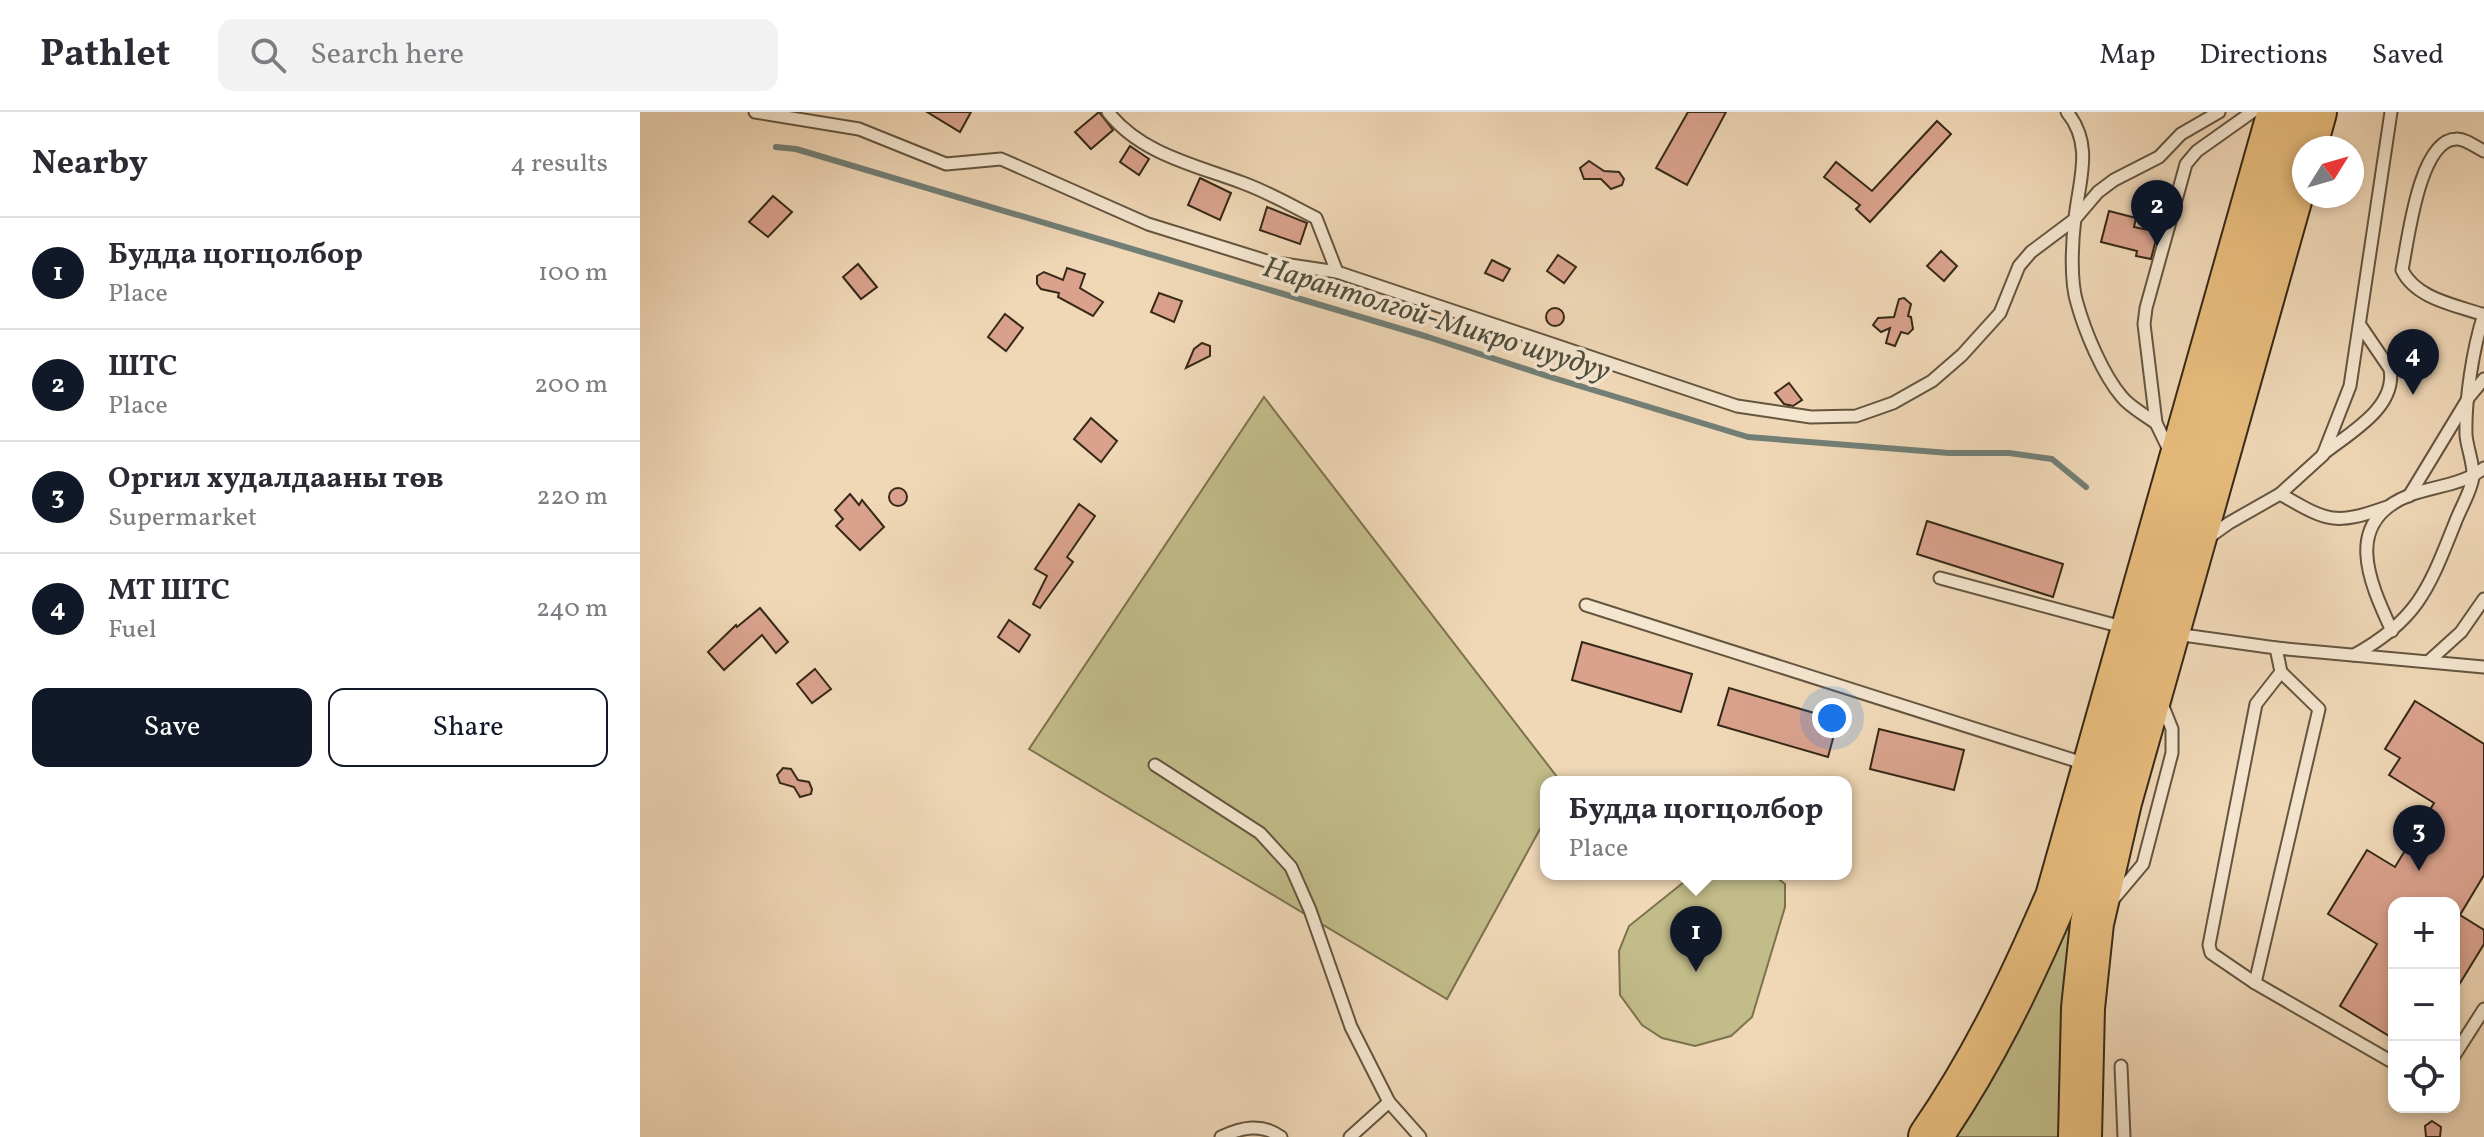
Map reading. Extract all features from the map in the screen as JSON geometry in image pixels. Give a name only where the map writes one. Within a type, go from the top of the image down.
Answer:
[{"type":"highway","points":[[2184,536],[2179,471],[2279,112]]},
{"type":"highway","points":[[2308,136],[2315,112]]},
{"type":"highway","points":[[1930,1137],[1992,1037],[2017,990],[2057,897],[2095,767],[2151,632],[2184,536],[2292,188]]},
{"type":"highway","points":[[2080,1137],[2083,1008],[2092,923],[2120,802],[2153,683],[2151,632]]},
{"type":"lane","points":[[755,112],[859,129],[946,164],[1001,159],[1148,224],[1270,262],[1337,272],[1737,406],[1811,417],[1856,416],[1893,403],[1932,381],[1962,355],[2000,313],[2019,266],[2031,252],[2075,219],[2098,192],[2114,180],[2159,157],[2181,134],[2219,112]]},
{"type":"lane","points":[[1108,112],[1121,129],[1172,159],[1246,184],[1316,218],[1337,272]]},
{"type":"lane","points":[[2067,112],[2075,122],[2085,161],[2075,219],[2073,256],[2076,301],[2104,370],[2116,389],[2123,399],[2156,423]]},
{"type":"lane","points":[[2179,471],[2156,423],[2144,324],[2146,308],[2186,164],[2197,151],[2252,112]]},
{"type":"lane","points":[[2323,455],[2350,386],[2391,112]]},
{"type":"lane","points":[[2354,655],[2392,631],[2416,606],[2433,578],[2473,477],[2466,435],[2479,329],[2484,314],[2437,299],[2415,288],[2402,270],[2423,172],[2435,151],[2444,141],[2458,138],[2484,151]]},
{"type":"lane","points":[[2184,536],[2229,523],[2280,494],[2377,410],[2387,395],[2392,377],[2390,369],[2360,325]]},
{"type":"lane","points":[[2409,496],[2469,397],[2484,379]]},
{"type":"lane","points":[[2280,494],[2321,517],[2340,520],[2358,517],[2409,496],[2473,477],[2484,468]]},
{"type":"lane","points":[[2390,506],[2373,525],[2365,557],[2368,575],[2392,631]]},
{"type":"lane","points":[[1940,578],[2151,632],[2276,648],[2484,667]]},
{"type":"lane","points":[[2429,661],[2461,632],[2484,599]]},
{"type":"lane","points":[[1586,605],[2095,767]]},
{"type":"lane","points":[[2255,983],[2319,709],[2281,672],[2276,648]]},
{"type":"lane","points":[[2281,672],[2256,704],[2209,945],[2211,953],[2255,983],[2388,1060]]},
{"type":"lane","points":[[1155,765],[1260,833],[1291,867],[1310,910],[1351,1027],[1389,1102],[1420,1137]]},
{"type":"lane","points":[[2460,1047],[2484,1009]]},
{"type":"lane","points":[[2121,1066],[2124,1137]]},
{"type":"lane","points":[[1350,1137],[1389,1102]]},
{"type":"lane","points":[[1221,1137],[1237,1129],[1269,1128],[1281,1137]]},
{"type":"shaded area","points":[[1264,397],[1556,776],[1540,776],[1540,829],[1447,999],[1029,749]]},
{"type":"shaded area","points":[[2106,779],[2069,1137],[1958,1137],[1949,1128]]},
{"type":"shaded area","points":[[1686,880],[1780,880],[1785,884],[1785,907],[1752,1017],[1731,1036],[1695,1046],[1662,1038],[1642,1025],[1620,995],[1619,951],[1629,926]]},
{"type":"building","points":[[927,112],[971,112],[960,132]]},
{"type":"building","points":[[1099,112],[1113,130],[1091,149],[1075,132]]},
{"type":"building","points":[[1688,112],[1726,112],[1687,185],[1656,168]]},
{"type":"building","points":[[1937,121],[1951,134],[1870,222],[1856,209],[1860,205],[1824,177],[1836,162],[1872,191]]},
{"type":"building","points":[[1130,146],[1149,159],[1139,175],[1120,162]]},
{"type":"building","points":[[1589,161],[1604,171],[1619,172],[1624,179],[1622,185],[1611,189],[1601,179],[1584,179],[1580,168]]},
{"type":"building","points":[[1200,178],[1231,193],[1220,220],[1188,205]]},
{"type":"building","points":[[773,196],[792,212],[768,237],[749,222]]},
{"type":"building","points":[[1267,207],[1307,223],[1300,244],[1260,230]]},
{"type":"building","points":[[2109,211],[2136,218],[2134,227],[2158,232],[2151,259],[2136,256],[2137,251],[2101,242]]},
{"type":"building","points":[[1941,251],[1957,266],[1944,281],[1927,266]]},
{"type":"building","points":[[1558,255],[1576,267],[1564,283],[1547,271]]},
{"type":"building","points":[[1492,260],[1510,269],[1503,281],[1485,273]]},
{"type":"building","points":[[858,264],[877,287],[861,299],[843,277]]},
{"type":"building","points":[[1067,268],[1085,274],[1080,288],[1103,302],[1093,316],[1058,297],[1059,293],[1041,289],[1037,284],[1037,276],[1044,272],[1063,280]]},
{"type":"building","points":[[1159,293],[1182,301],[1174,322],[1151,312]]},
{"type":"building","points":[[1904,298],[1911,304],[1908,316],[1911,317],[1913,329],[1908,334],[1901,332],[1895,346],[1886,343],[1890,328],[1881,332],[1873,325],[1878,318],[1894,317],[1899,299]]},
{"type":"building","points":[[1555,308],[1564,317],[1555,326],[1546,317]]},
{"type":"building","points":[[1005,314],[1023,328],[1006,351],[988,337]]},
{"type":"building","points":[[1202,343],[1210,346],[1210,356],[1186,368],[1194,349]]},
{"type":"building","points":[[1789,383],[1802,400],[1793,406],[1784,404],[1775,393]]},
{"type":"building","points":[[1091,418],[1117,441],[1101,462],[1074,439]]},
{"type":"building","points":[[898,488],[907,497],[898,506],[889,497]]},
{"type":"building","points":[[850,494],[859,505],[862,500],[884,527],[860,550],[836,526],[843,519],[835,510]]},
{"type":"building","points":[[1079,504],[1095,516],[1067,557],[1073,562],[1040,608],[1033,604],[1047,576],[1035,569]]},
{"type":"building","points":[[1927,521],[2063,564],[2053,597],[1917,554]]},
{"type":"building","points":[[760,608],[788,642],[776,653],[762,635],[724,670],[708,652],[736,625]]},
{"type":"building","points":[[1009,620],[1030,635],[1019,652],[998,637]]},
{"type":"building","points":[[1582,642],[1692,674],[1681,712],[1572,680]]},
{"type":"building","points":[[815,669],[831,689],[812,703],[797,684]]},
{"type":"building","points":[[1729,688],[1838,720],[1828,757],[1718,725]]},
{"type":"building","points":[[2415,701],[2484,744],[2484,875],[2460,915],[2460,897],[2388,897],[2388,1035],[2340,1006],[2377,944],[2328,914],[2367,850],[2395,867],[2434,803],[2389,775],[2400,758],[2385,749]]},
{"type":"building","points":[[1879,729],[1964,750],[1954,790],[1870,769]]},
{"type":"building","points":[[783,768],[791,769],[798,780],[809,782],[811,794],[800,797],[794,787],[780,783],[777,775]]},
{"type":"building","points":[[2460,915],[2484,930],[2484,944],[2460,983]]},
{"type":"building","points":[[2432,1121],[2441,1127],[2440,1137],[2426,1137],[2425,1126]]},
{"type":"waterway","name":"Нарантолгой-Микро шуудуу","points":[[776,147],[796,149],[1428,337],[1748,437],[1949,453],[2009,453],[2052,459],[2086,487]]},
{"type":"place","name":"ШТС","points":[[2157,246]]},
{"type":"place","name":"МТ ШТС","points":[[2413,395]]},
{"type":"place","name":"Оргил худалдааны төв","points":[[2419,871]]},
{"type":"place","name":"Будда цогцолбор","points":[[1696,972]]}]
